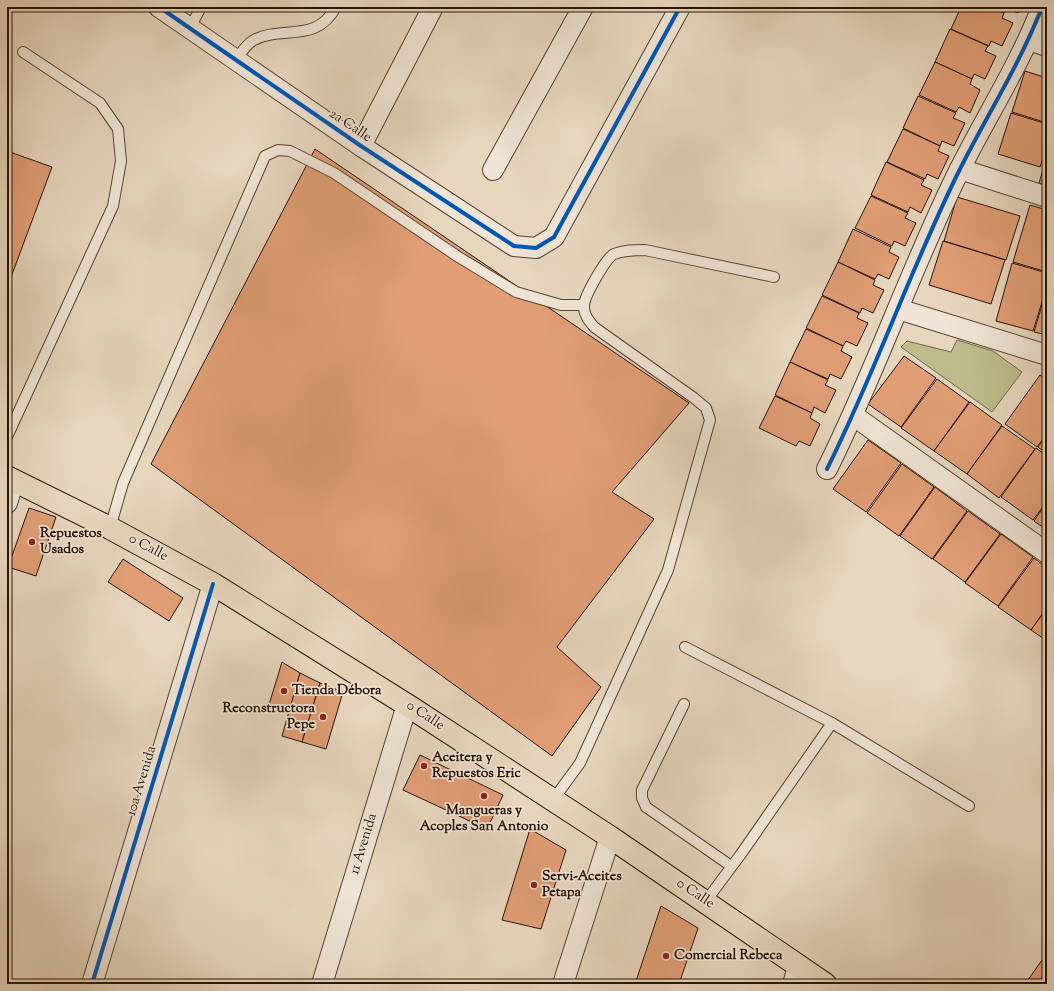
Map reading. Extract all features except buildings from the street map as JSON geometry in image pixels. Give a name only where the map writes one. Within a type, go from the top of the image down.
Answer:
[{"type":"main road","name":"0 Calle","points":[[10,478],[110,528],[213,584],[407,705],[706,901],[795,975],[825,984]]},
{"type":"street","name":"2a Calle","points":[[159,7],[361,146],[514,246],[536,248],[554,237],[680,7]]},
{"type":"street","points":[[361,146],[433,7]]},
{"type":"street","points":[[493,170],[583,7]]},
{"type":"street","points":[[827,469],[854,416],[898,309],[960,169],[1038,43],[1042,7]]},
{"type":"street","points":[[960,169],[1047,197]]},
{"type":"street","points":[[898,309],[1047,355]]},
{"type":"street","points":[[1018,346],[1047,367]]},
{"type":"street","points":[[854,416],[1047,553]]},
{"type":"street","points":[[7,503],[10,478]]},
{"type":"street","name":"10a Avenida","points":[[92,984],[213,584]]},
{"type":"street","name":"11 Avenida","points":[[322,984],[407,705]]},
{"type":"street","points":[[563,984],[610,837]]},
{"type":"lane","points":[[190,28],[201,7]]},
{"type":"lane","points":[[236,60],[246,46],[254,40],[267,35],[293,34],[315,28],[332,15],[336,7]]},
{"type":"lane","points":[[7,437],[113,206],[121,161],[118,129],[100,103],[23,52]]},
{"type":"lane","points":[[110,528],[123,483],[265,156],[278,150],[290,151],[334,173],[457,256],[516,292],[561,306],[584,305]]},
{"type":"lane","points":[[553,800],[580,763],[668,570],[710,420],[706,408],[694,398],[594,327],[587,317],[584,305],[590,286],[612,255],[629,249],[645,250],[774,277]]},
{"type":"lane","points":[[684,646],[832,723],[969,806]]},
{"type":"lane","points":[[684,704],[642,790],[642,798],[646,807],[731,866]]},
{"type":"lane","points":[[706,901],[832,723]]},
{"type":"shaded area","points":[[957,340],[993,351],[1022,372],[992,412],[901,347],[907,341],[951,352]]},
{"type":"cycle path","points":[[159,7],[361,146],[514,246],[536,248],[554,237],[680,7]]},
{"type":"cycle path","points":[[827,469],[862,395],[925,243],[942,206],[970,149],[1024,49],[1042,7]]},
{"type":"cycle path","points":[[92,984],[213,584]]},
{"type":"place","name":"Repuestos Usados","points":[[32,542]]},
{"type":"place","name":"Tienda Débora","points":[[284,691]]},
{"type":"place","name":"Reconstructora Pepe","points":[[323,717]]},
{"type":"place","name":"Aceitera y Repuestos Eric","points":[[424,766]]},
{"type":"place","name":"Mangueras y Acoples San Antonio","points":[[484,796]]},
{"type":"place","name":"Servi-Aceites Petapa","points":[[534,885]]},
{"type":"place","name":"Comercial Rebeca","points":[[666,956]]}]
